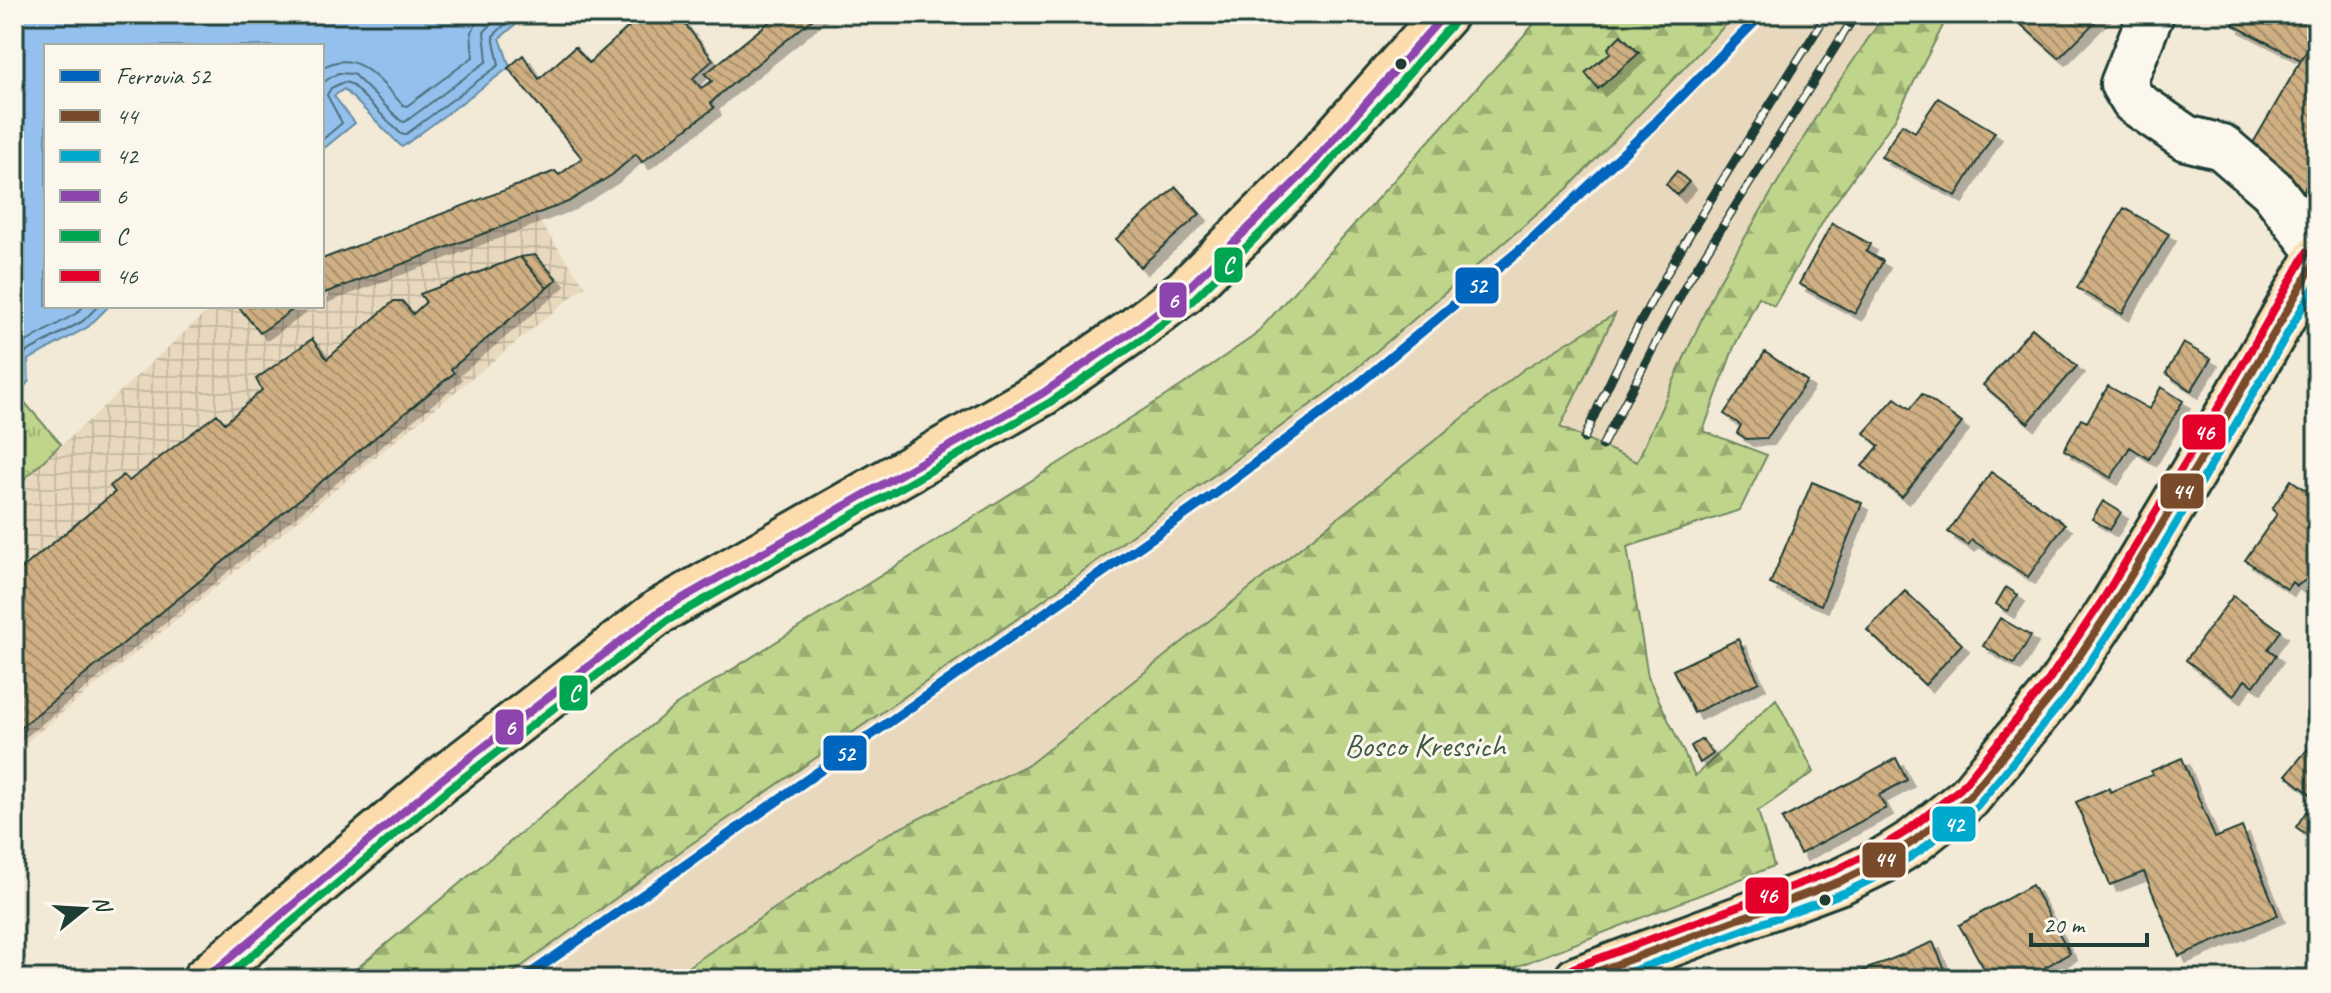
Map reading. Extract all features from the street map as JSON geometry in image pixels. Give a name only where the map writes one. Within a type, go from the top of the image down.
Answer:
[{"type":"main road","points":[[205,979],[441,780],[660,611],[1043,393],[1185,291],[1305,172],[1445,14]]},
{"type":"main road","points":[[1577,979],[1841,881],[1914,841],[1969,797],[2058,688],[2112,607],[2317,258]]},
{"type":"street","points":[[2151,14],[2123,84],[2134,102],[2186,138],[2222,147],[2272,190],[2317,249]]},
{"type":"shaded area","points":[[1736,14],[1885,14],[1823,105],[1717,285],[1637,462],[1560,427],[1613,315],[1524,369],[1031,763],[876,840],[670,979],[504,979],[684,849],[1027,612],[1332,389],[1567,189]]},
{"type":"shaded area","points":[[534,214],[585,286],[14,752],[14,489],[211,308],[240,308],[260,333],[295,308],[324,308],[324,293]]},
{"type":"green space","points":[[1543,14],[1736,14],[1567,189],[1332,389],[1027,612],[684,849],[504,979],[344,979],[676,705],[1181,386],[1254,336]]},
{"type":"green space","name":"Bosco Kressich","points":[[1885,14],[1949,14],[1895,119],[1828,213],[1774,306],[1759,297],[1734,347],[1703,431],[1767,455],[1740,510],[1627,547],[1648,677],[1695,776],[1776,699],[1814,772],[1758,811],[1774,866],[1485,979],[670,979],[876,840],[1031,763],[1524,369],[1615,314],[1560,427],[1637,462],[1717,285],[1823,105]]},
{"type":"green space","points":[[18,395],[61,444],[14,489],[14,399]]},
{"type":"water","points":[[14,14],[528,14],[500,38],[510,67],[402,147],[344,89],[334,96],[355,123],[324,148],[324,44],[44,44],[44,308],[107,308],[88,327],[28,360],[29,381],[14,399]]},
{"type":"building","points":[[630,14],[677,14],[713,60],[693,78],[701,88],[712,81],[705,74],[779,14],[819,14],[720,94],[711,103],[714,108],[642,162],[636,154],[612,175],[568,202],[324,293],[324,258],[555,171],[559,175],[582,158],[508,68],[523,55],[539,79],[575,47],[589,63],[635,21]]},
{"type":"building","points":[[2009,14],[2103,14],[2059,58]]},
{"type":"building","points":[[2238,14],[2317,14],[2317,34],[2301,60],[2233,25]]},
{"type":"building","points":[[1621,35],[1639,53],[1598,89],[1585,73],[1610,53],[1608,48]]},
{"type":"building","points":[[2310,45],[2317,48],[2317,160],[2302,195],[2253,143]]},
{"type":"building","points":[[1938,98],[1995,132],[1956,196],[1881,157],[1902,124],[1915,132]]},
{"type":"building","points":[[1677,171],[1689,182],[1677,195],[1666,184]]},
{"type":"building","points":[[1176,187],[1200,214],[1140,267],[1116,239]]},
{"type":"building","points":[[2124,208],[2169,234],[2122,314],[2077,288]]},
{"type":"building","points":[[1832,223],[1870,244],[1866,252],[1883,261],[1855,314],[1799,284]]},
{"type":"building","points":[[535,255],[557,279],[547,288],[520,257]]},
{"type":"building","points":[[520,257],[547,288],[451,369],[454,373],[14,733],[14,575],[115,492],[110,486],[123,475],[129,481],[217,414],[225,423],[262,390],[256,379],[312,339],[327,359],[394,301],[402,301],[413,314],[426,302],[420,294]]},
{"type":"building","points":[[240,308],[295,308],[260,333]]},
{"type":"building","points":[[2032,328],[2077,366],[2028,423],[1983,385]]},
{"type":"building","points":[[2183,343],[2211,359],[2191,391],[2166,373]]},
{"type":"building","points":[[1765,352],[1807,381],[1767,438],[1746,439],[1737,433],[1741,425],[1724,414]]},
{"type":"building","points":[[2108,386],[2149,409],[2161,387],[2183,401],[2149,459],[2130,447],[2111,478],[2064,450],[2081,419],[2087,422]]},
{"type":"building","points":[[1922,394],[1962,423],[1902,497],[1862,466],[1879,446],[1864,433],[1895,398],[1910,409]]},
{"type":"building","points":[[1991,472],[2065,524],[2028,577],[1972,540],[1968,545],[1948,532]]},
{"type":"building","points":[[2291,480],[2317,498],[2317,572],[2297,586],[2292,582],[2287,589],[2245,560],[2277,514],[2272,509]]},
{"type":"building","points":[[1812,482],[1862,503],[1821,605],[1770,584]]},
{"type":"building","points":[[2103,501],[2121,512],[2110,530],[2092,519]]},
{"type":"building","points":[[2006,587],[2018,595],[2007,611],[1996,604]]},
{"type":"building","points":[[1905,591],[1962,644],[1925,685],[1867,630]]},
{"type":"building","points":[[2233,596],[2281,631],[2268,649],[2276,655],[2254,686],[2245,680],[2234,696],[2186,660]]},
{"type":"building","points":[[2000,618],[2031,636],[2014,664],[1983,646]]},
{"type":"building","points":[[1738,639],[1759,682],[1694,713],[1673,670]]},
{"type":"building","points":[[2317,738],[2317,842],[2296,827],[2315,798],[2286,775]]},
{"type":"building","points":[[1702,739],[1713,754],[1700,763],[1691,746]]},
{"type":"building","points":[[1896,758],[1907,780],[1879,795],[1886,808],[1800,854],[1782,819]]},
{"type":"building","points":[[2182,758],[2215,838],[2242,827],[2278,915],[2179,956],[2144,872],[2110,885],[2076,802],[2152,775],[2151,771]]},
{"type":"building","points":[[2032,885],[2070,953],[2024,979],[1990,979],[1959,925]]},
{"type":"building","points":[[1933,942],[1949,979],[1843,979]]},
{"type":"railway","points":[[1584,439],[1609,383],[1666,275],[1827,14]]},
{"type":"railway","points":[[1602,446],[1687,283],[1856,14]]},
{"type":"rail line","name":"52","points":[[523,979],[1217,492],[1338,401],[1532,240],[1653,125],[1762,14]]},
{"type":"transit line","name":"6","points":[[205,979],[441,780],[660,611],[1043,393],[1185,291],[1305,172],[1445,14]]},
{"type":"transit line","name":"C","points":[[224,979],[449,789],[667,621],[1049,403],[1192,301],[1314,180],[1454,22]]},
{"type":"transit line","name":"46","points":[[1573,968],[1836,870],[1907,831],[1961,788],[2048,681],[2102,601],[2307,252]]},
{"type":"transit line","name":"44","points":[[1577,979],[1841,881],[1914,841],[1969,797],[2058,688],[2112,607],[2317,258]]},
{"type":"transit line","name":"42","points":[[1611,979],[1846,892],[1920,851],[1977,806],[2067,696],[2122,614],[2317,282]]}]
